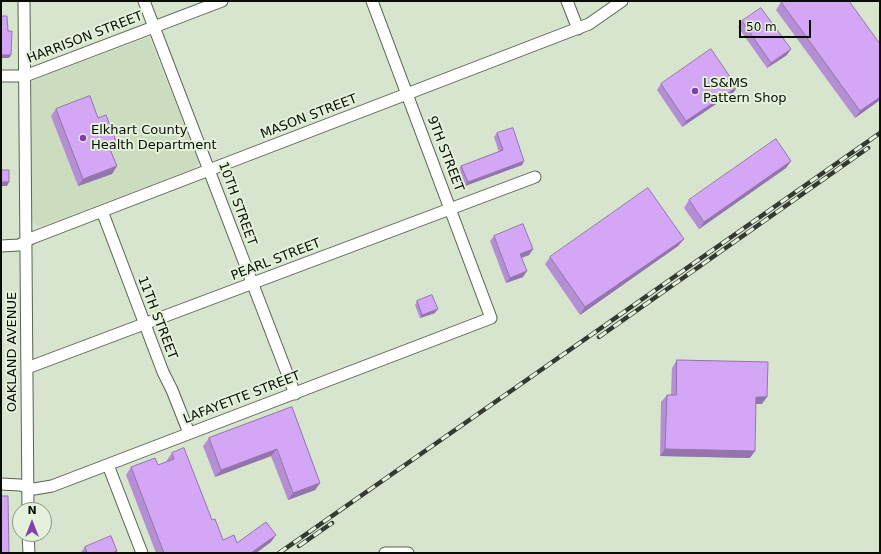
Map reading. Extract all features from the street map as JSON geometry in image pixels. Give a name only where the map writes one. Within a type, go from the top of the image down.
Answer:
[{"type":"street","name":"OAKLAND AVENUE","points":[[24,1],[28,502]]},
{"type":"street","name":"10TH STREET","points":[[144,1],[295,394]]},
{"type":"street","name":"HARRISON STREET","points":[[1,76],[24,76],[222,1]]},
{"type":"street","name":"9TH STREET","points":[[372,1],[491,318]]},
{"type":"street","points":[[567,1],[578,29]]},
{"type":"street","name":"MASON STREET","points":[[1,246],[12,246],[26,242],[32,238],[578,29],[589,24],[622,1]]},
{"type":"street","name":"PEARL STREET","points":[[27,368],[535,177]]},
{"type":"street","name":"11TH STREET","points":[[102,211],[144,325],[190,433]]},
{"type":"street","name":"LAFAYETTE STREET","points":[[1,484],[34,489],[47,488],[491,318]]},
{"type":"street","points":[[108,465],[142,553]]},
{"type":"street","points":[[28,542],[29,553]]},
{"type":"street","points":[[384,553],[408,553]]},
{"type":"shaded area","points":[[149,37],[198,159],[198,165],[192,169],[42,226],[36,225],[32,219],[32,82],[39,78]]},
{"type":"building","points":[[849,1],[880,44],[880,97],[860,111],[781,2]]},
{"type":"building","points":[[761,8],[791,49],[771,63],[742,21]]},
{"type":"building","points":[[1,16],[7,16],[8,31],[12,31],[11,55],[1,55]]},
{"type":"building","name":"LS&MS Pattern Shop","points":[[711,49],[737,87],[686,121],[661,84]]},
{"type":"building","name":"Elkhart County Health Department","points":[[90,96],[98,118],[106,115],[117,144],[109,147],[117,166],[83,179],[56,109]]},
{"type":"building","points":[[513,128],[524,161],[468,182],[461,166],[503,150],[497,133]]},
{"type":"building","points":[[776,139],[791,161],[704,222],[689,200]]},
{"type":"building","points":[[1,170],[9,170],[9,182],[1,182]]},
{"type":"building","points":[[648,188],[684,239],[585,307],[550,257]]},
{"type":"building","points":[[523,224],[533,249],[520,254],[527,271],[510,278],[494,236]]},
{"type":"building","points":[[432,295],[438,309],[422,315],[417,301]]},
{"type":"building","points":[[677,360],[768,362],[767,397],[756,397],[755,451],[665,449],[667,395],[676,395]]},
{"type":"building","points":[[292,407],[320,483],[293,493],[277,449],[221,470],[209,438]]},
{"type":"building","points":[[184,448],[212,520],[215,519],[223,540],[234,535],[237,543],[266,522],[276,535],[251,553],[164,553],[131,467],[155,458],[158,465],[174,459],[172,453]]},
{"type":"building","points":[[1,496],[8,496],[9,553],[1,553]]},
{"type":"building","points":[[111,536],[117,551],[112,553],[87,553],[85,547]]},
{"type":"railway","points":[[279,553],[880,133]]},
{"type":"railway","points":[[599,337],[868,148]]},
{"type":"railway","points":[[299,546],[332,523]]},
{"type":"place","name":"LS&MS Pattern Shop","points":[[695,91]]},
{"type":"place","name":"Elkhart County Health Department","points":[[83,138]]}]
